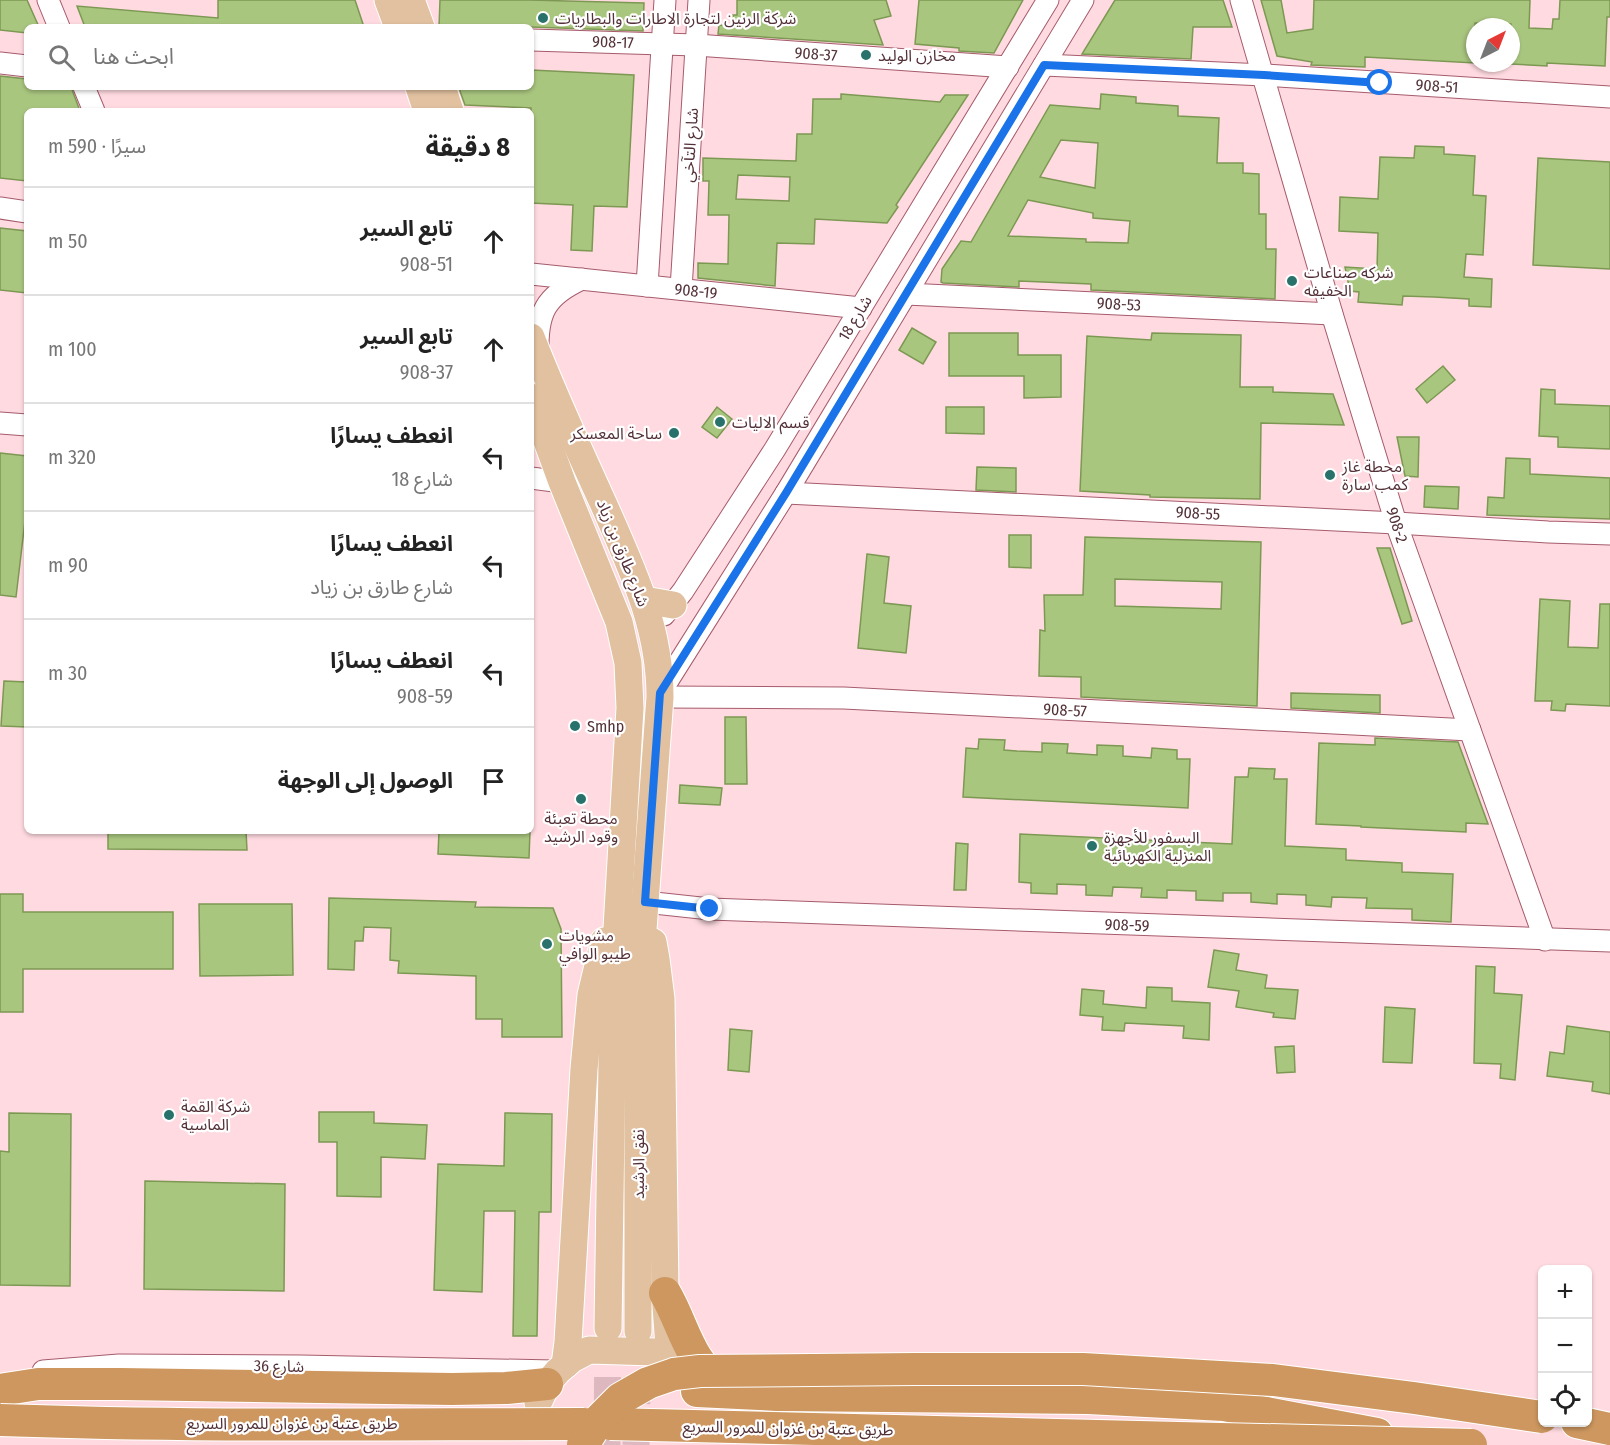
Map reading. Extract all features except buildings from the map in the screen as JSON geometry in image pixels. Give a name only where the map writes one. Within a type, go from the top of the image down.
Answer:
[{"type":"highway","points":[[665,1293],[674,1308],[692,1352],[711,1378],[736,1394]]},
{"type":"highway","points":[[592,1431],[598,1421],[620,1399],[648,1383],[674,1374],[700,1371],[1083,1369],[1273,1380],[1538,1416]]},
{"type":"highway","points":[[0,1390],[38,1384],[452,1389],[506,1388],[552,1381]]},
{"type":"highway","points":[[688,1381],[736,1394],[1088,1398],[1224,1405],[1424,1443]]},
{"type":"highway","name":"طريق عتبة بن غزوان للمرور السريع","points":[[0,1419],[58,1422],[295,1424],[1471,1445]]},
{"type":"highway","points":[[1592,1426],[1610,1430]]},
{"type":"main road","points":[[388,0],[397,24]]},
{"type":"main road","points":[[411,0],[420,24]]},
{"type":"main road","points":[[420,90],[426,108]]},
{"type":"main road","points":[[443,90],[449,108]]},
{"type":"main road","name":"شارع طارق بن زياد","points":[[535,347],[635,575],[651,628],[658,671],[660,695],[645,904],[625,997]]},
{"type":"main road","name":"شارع طارق بن زياد","points":[[534,405],[562,482],[613,602],[625,642],[630,708],[618,903],[625,997]]},
{"type":"main road","points":[[644,600],[673,605]]},
{"type":"main road","points":[[552,1381],[568,1342],[584,1070],[591,995],[602,948],[618,903]]},
{"type":"main road","points":[[645,904],[661,999],[665,1293],[688,1381]]},
{"type":"main road","name":"نفق الرشيد","points":[[608,1328],[625,997]]},
{"type":"main road","name":"نفق الرشيد","points":[[625,997],[638,1330]]},
{"type":"main road","points":[[552,1381],[572,1359],[589,1350],[655,1352],[688,1381]]},
{"type":"street","points":[[48,0],[59,24]]},
{"type":"street","name":"شارع التآخي","points":[[647,286],[666,0]]},
{"type":"street","name":"شارع التآخي","points":[[681,289],[699,0]]},
{"type":"street","name":"شارع 18","points":[[651,628],[673,605],[785,433],[1048,0]]},
{"type":"street","name":"شارع 18","points":[[660,695],[786,493],[1083,0]]},
{"type":"street","name":"908-2","points":[[1241,0],[1332,314],[1396,523],[1545,940]]},
{"type":"street","name":"908-17","points":[[534,40],[696,45]]},
{"type":"street","name":"908-37","points":[[696,45],[1008,67]]},
{"type":"street","points":[[0,63],[24,66]]},
{"type":"street","points":[[1044,65],[1264,75]]},
{"type":"street","name":"908-51","points":[[1264,75],[1610,97]]},
{"type":"street","points":[[85,90],[93,108]]},
{"type":"street","points":[[0,208],[24,212]]},
{"type":"street","name":"908-19","points":[[534,274],[861,308]]},
{"type":"street","points":[[535,347],[543,312],[563,288],[582,279]]},
{"type":"street","name":"908-53","points":[[906,294],[1332,314]]},
{"type":"street","points":[[0,423],[24,425]]},
{"type":"street","points":[[785,433],[812,449]]},
{"type":"street","points":[[534,478],[562,482],[590,473]]},
{"type":"street","name":"908-55","points":[[786,493],[1610,534]]},
{"type":"street","name":"908-57","points":[[660,695],[844,698],[1470,730]]},
{"type":"street","name":"908-59","points":[[645,904],[710,909],[1610,941]]},
{"type":"street","name":"شارع 36","points":[[0,1376],[119,1365],[313,1366],[552,1381]]},
{"type":"tunnel","points":[[607,1445],[608,1328]]},
{"type":"tunnel","points":[[636,1445],[638,1331]]},
{"type":"place","name":"شركة الرنين لتجارة الاطارات والبطاريات","points":[[543,18]]},
{"type":"place","name":"مخازن الوليد","points":[[866,55]]},
{"type":"place","name":"شركه صناعات الخفيفه","points":[[1292,281]]},
{"type":"place","name":"قسم الاليات","points":[[720,422]]},
{"type":"place","name":"ساحة المعسكر","points":[[674,433]]},
{"type":"place","name":"محطة غاز كمب سارة","points":[[1330,475]]},
{"type":"place","name":"Smhp","points":[[575,726]]},
{"type":"place","name":"محطة تعبئة وقود الرشيد","points":[[581,799]]},
{"type":"place","name":"البسفور للأجهزة المنزلية الكهربائية","points":[[1092,846]]},
{"type":"place","name":"مشويات طيبو الوافي","points":[[547,944]]},
{"type":"place","name":"شركة القمة الماسية","points":[[169,1115]]},
{"type":"route","points":[[710,909],[645,902],[660,693],[786,493],[1044,65],[1380,83]]}]
